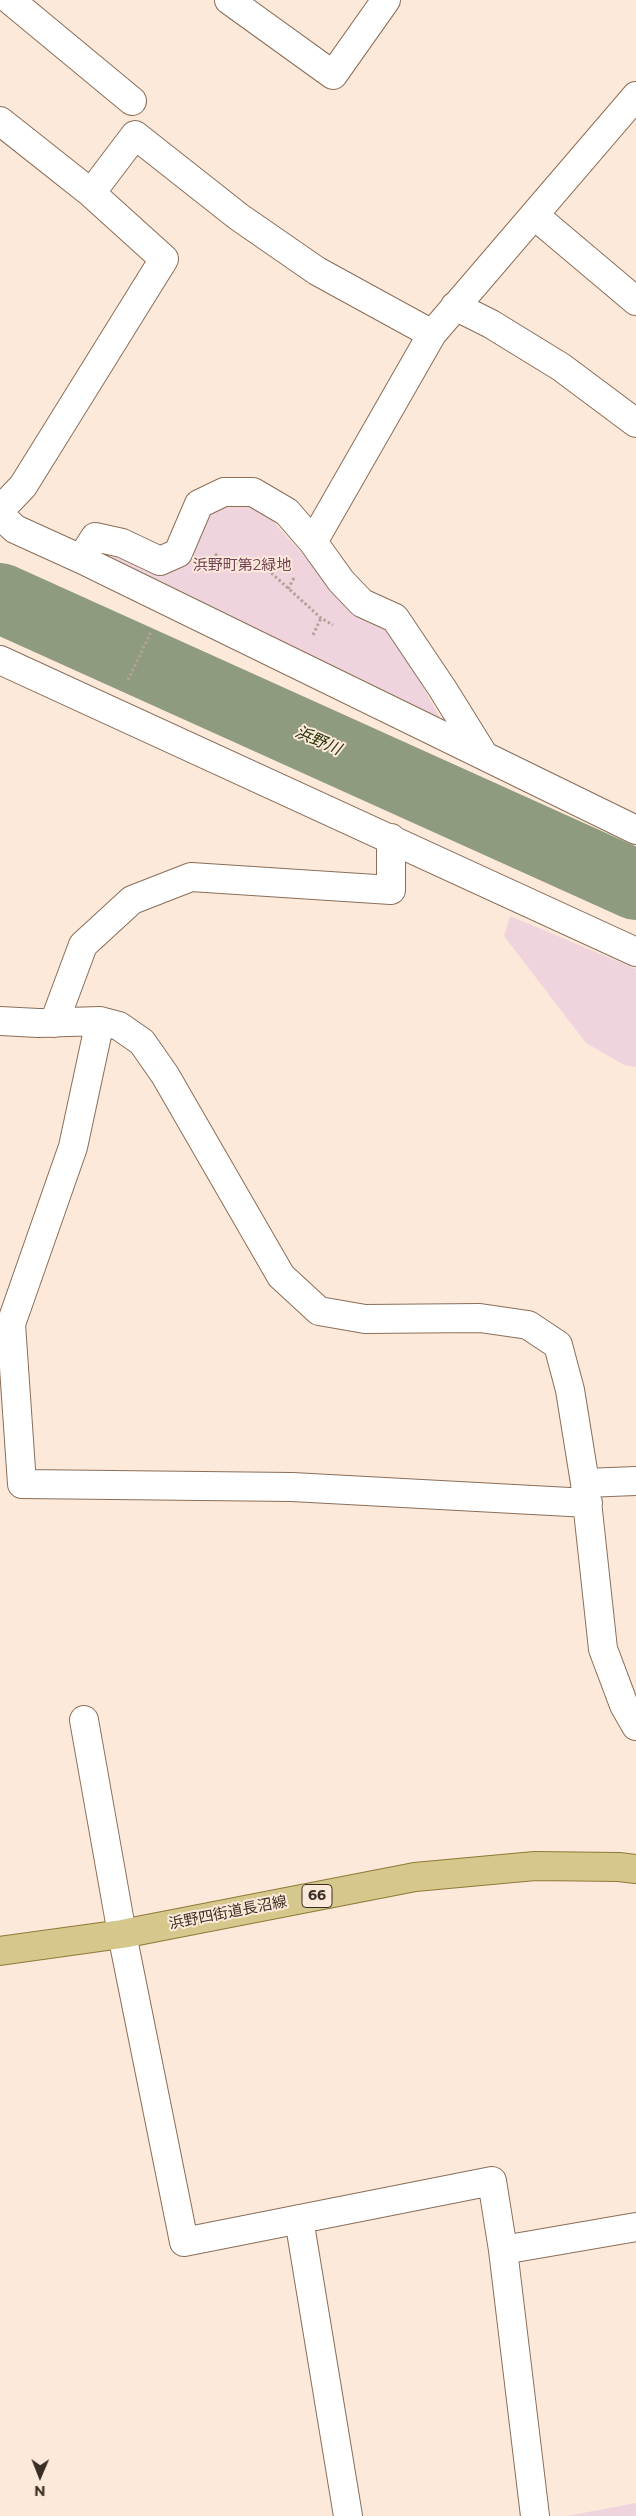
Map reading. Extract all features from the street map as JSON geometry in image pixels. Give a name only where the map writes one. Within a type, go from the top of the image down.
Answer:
[{"type":"main road","name":"浜野四街道長沼線","points":[[0,1951],[122,1934],[415,1877],[535,1866],[618,1866],[636,1869]]},
{"type":"street","points":[[10,0],[132,101]]},
{"type":"street","points":[[229,0],[333,75],[386,0]]},
{"type":"street","points":[[313,542],[432,334],[636,96]]},
{"type":"street","points":[[0,122],[91,193],[164,259],[4,519],[81,559],[636,830]]},
{"type":"street","points":[[91,193],[134,134],[238,217],[317,271],[432,334]]},
{"type":"street","points":[[534,215],[636,301]]},
{"type":"street","points":[[455,306],[491,324],[561,367],[636,423]]},
{"type":"street","points":[[81,559],[96,537],[122,543],[160,561],[178,553],[199,504],[224,492],[253,492],[288,512],[313,542],[341,581],[362,603],[395,618],[483,754]]},
{"type":"street","points":[[0,660],[636,952]]},
{"type":"street","points":[[54,1023],[83,945],[132,900],[191,876],[390,890],[391,838]]},
{"type":"street","points":[[0,1021],[54,1023],[100,1021],[119,1026],[142,1042],[165,1074],[282,1276],[319,1311],[365,1320],[480,1318],[528,1325],[558,1345],[570,1390],[586,1493],[604,1649],[624,1705],[636,1726]]},
{"type":"street","points":[[100,1021],[73,1147],[11,1324],[22,1484],[586,1493],[636,1480]]},
{"type":"street","points":[[84,1720],[122,1934],[184,2242],[492,2181],[503,2250],[535,2516]]},
{"type":"street","points":[[299,2219],[348,2516]]},
{"type":"street","points":[[503,2250],[636,2226]]},
{"type":"path","points":[[187,532],[228,564],[257,560],[321,618],[338,628]]},
{"type":"path","points":[[127,683],[152,630]]},
{"type":"green space","name":"浜野町第2緑地","points":[[243,499],[262,509],[354,611],[389,624],[440,718],[98,559],[120,556],[163,568],[209,515]]},
{"type":"green space","points":[[510,916],[636,969],[636,1067],[624,1065],[586,1043],[504,936]]},
{"type":"green space","points":[[636,2503],[636,2516],[567,2516]]},
{"type":"waterway","name":"浜野川","points":[[0,598],[636,885]]}]
